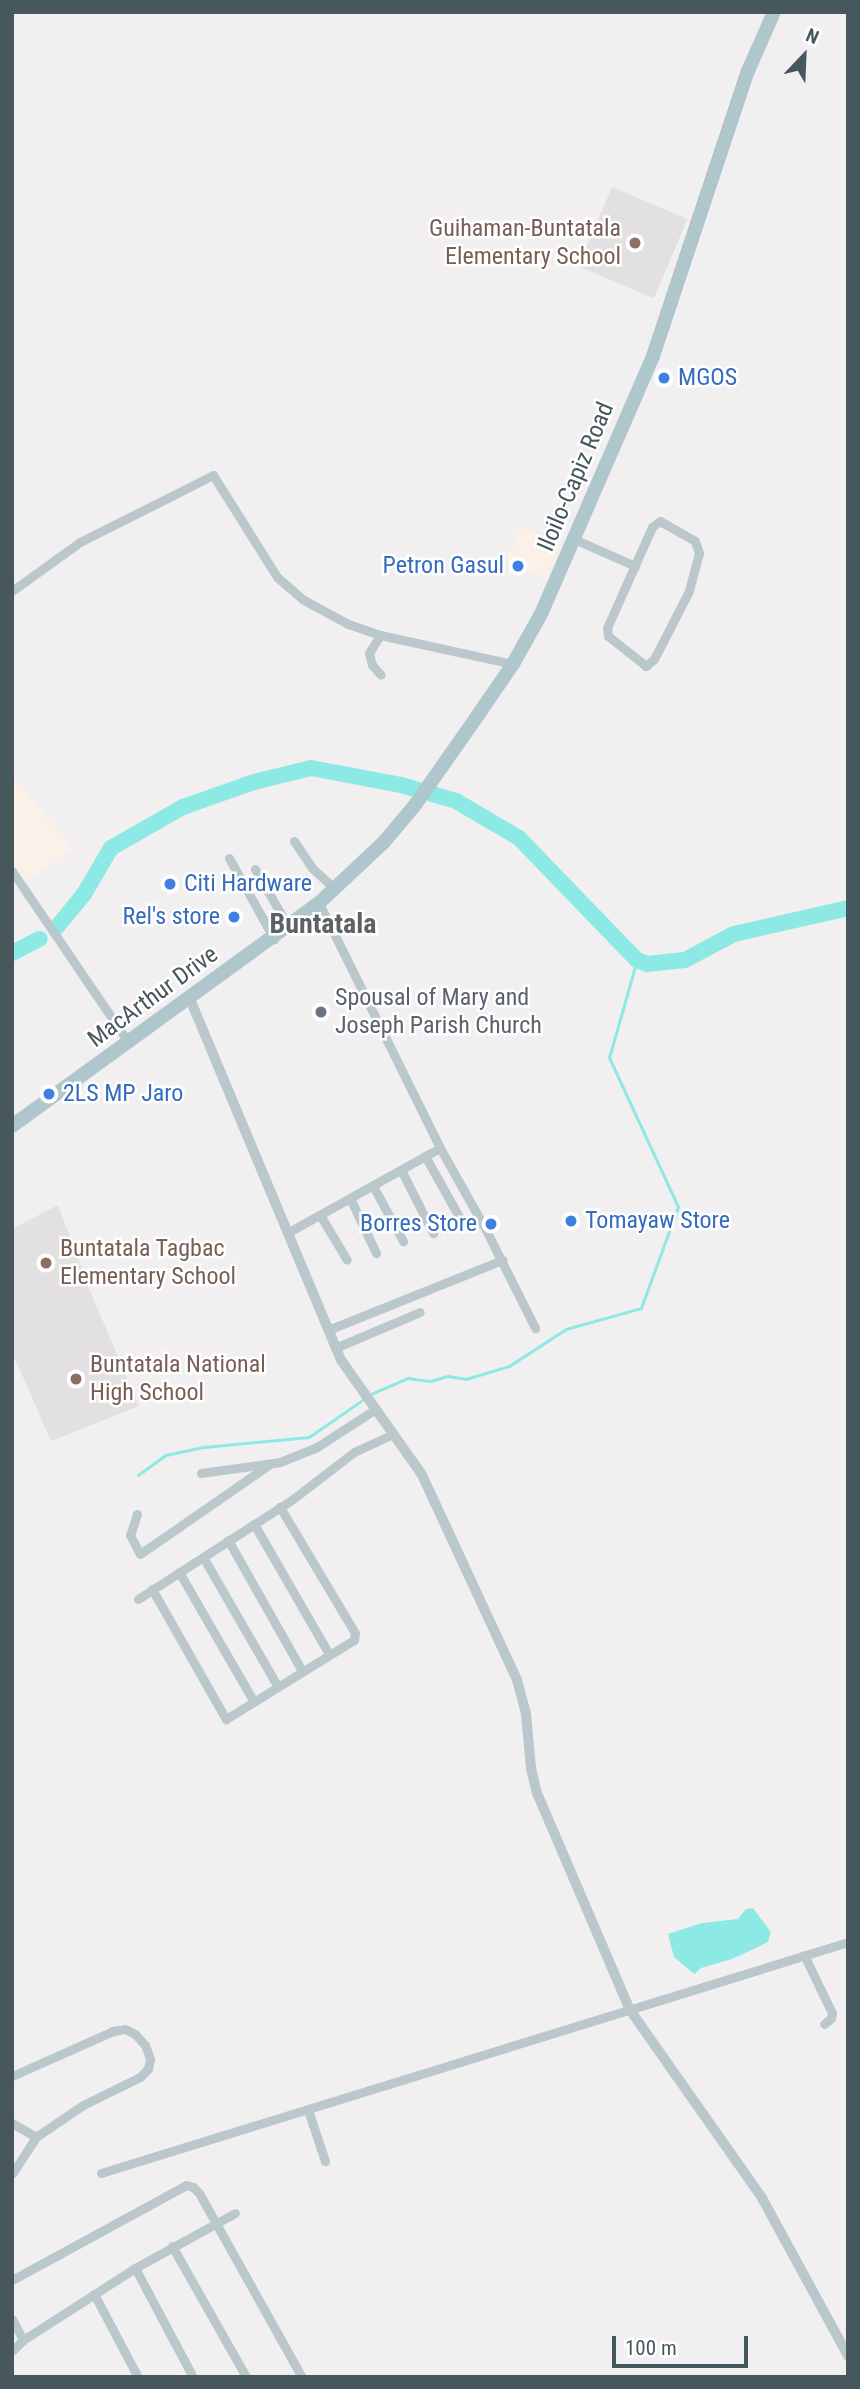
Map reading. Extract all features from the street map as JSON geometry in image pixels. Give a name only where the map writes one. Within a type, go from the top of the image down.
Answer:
[{"type":"main road","name":"Iloilo-Capiz Road","points":[[319,904],[384,842],[415,805],[513,664],[541,614],[653,356],[748,71],[775,12]]},
{"type":"main road","name":"MacArthur Drive","points":[[12,1126],[319,904]]},
{"type":"street","points":[[12,591],[80,542],[214,475],[276,577],[287,587],[348,624],[380,635],[513,664]]},
{"type":"street","points":[[657,521],[680,530],[698,547],[689,591],[654,659],[646,666],[607,634],[635,566],[657,521]]},
{"type":"street","points":[[574,540],[635,566]]},
{"type":"street","points":[[380,635],[369,653],[372,665],[381,675]]},
{"type":"street","points":[[293,841],[312,868],[334,888]]},
{"type":"street","points":[[229,858],[274,939]]},
{"type":"street","points":[[255,870],[289,928]]},
{"type":"street","points":[[12,871],[129,1043]]},
{"type":"street","points":[[319,904],[440,1148],[502,1260],[535,1328]]},
{"type":"street","points":[[190,999],[335,1348],[357,1386],[422,1475],[517,1680],[526,1714],[537,1793],[629,2010],[762,2197],[848,2356]]},
{"type":"street","points":[[287,1233],[440,1148]]},
{"type":"street","points":[[425,1157],[461,1222]]},
{"type":"street","points":[[401,1170],[433,1233]]},
{"type":"street","points":[[373,1186],[403,1241]]},
{"type":"street","points":[[350,1198],[376,1253]]},
{"type":"street","points":[[320,1215],[347,1261]]},
{"type":"street","points":[[328,1330],[502,1260]]},
{"type":"street","points":[[335,1348],[420,1312]]},
{"type":"street","points":[[137,1514],[130,1535],[140,1554],[270,1464],[317,1447],[372,1407]]},
{"type":"street","points":[[138,1599],[280,1507],[354,1452],[393,1434]]},
{"type":"street","points":[[201,1473],[227,1467],[270,1464]]},
{"type":"street","points":[[152,1589],[223,1718],[230,1718],[354,1640],[355,1633],[280,1507]]},
{"type":"street","points":[[254,1524],[329,1654]]},
{"type":"street","points":[[228,1541],[302,1671]]},
{"type":"street","points":[[203,1556],[278,1687]]},
{"type":"street","points":[[179,1572],[254,1702]]},
{"type":"street","points":[[101,2173],[848,1942]]},
{"type":"street","points":[[804,1955],[832,2013],[824,2024]]},
{"type":"street","points":[[12,2076],[113,2031],[125,2029],[135,2034],[145,2045],[149,2059],[148,2069],[140,2077],[83,2105],[36,2137],[12,2174]]},
{"type":"street","points":[[308,2110],[325,2161]]},
{"type":"street","points":[[12,2123],[36,2137]]},
{"type":"street","points":[[12,2280],[186,2186],[199,2193],[302,2377]]},
{"type":"street","points":[[12,2351],[23,2340],[135,2268],[235,2213]]},
{"type":"street","points":[[172,2246],[246,2377]]},
{"type":"street","points":[[135,2268],[193,2377]]},
{"type":"street","points":[[94,2294],[138,2377]]},
{"type":"street","points":[[12,2319],[23,2340]]},
{"type":"shaded area","name":"Guihaman-Buntatala Elementary School","points":[[612,187],[687,219],[654,298],[578,266]]},
{"type":"shaded area","points":[[520,528],[560,545],[546,578],[506,561]]},
{"type":"shaded area","points":[[12,774],[73,849],[12,891]]},
{"type":"shaded area","name":"Buntatala National High School","points":[[58,1205],[93,1298],[139,1406],[51,1441],[12,1352],[12,1229]]},
{"type":"water","points":[[753,1908],[771,1932],[768,1942],[732,1959],[701,1968],[694,1974],[674,1957],[668,1934],[702,1923],[738,1919],[746,1909]]},
{"type":"waterway","points":[[56,928],[84,894],[111,848],[183,807],[254,782],[311,768],[401,785],[456,801],[519,838],[637,960],[647,964],[685,960],[734,934],[848,908]]},
{"type":"waterway","points":[[12,953],[40,939]]},
{"type":"waterway","points":[[369,1395],[408,1378],[430,1381],[448,1376],[466,1379],[509,1366],[566,1329],[641,1308],[678,1207],[609,1058],[637,960]]},
{"type":"waterway","points":[[138,1475],[166,1455],[205,1447],[309,1437],[364,1399]]},
{"type":"place","name":"Guihaman-Buntatala Elementary School","points":[[635,243]]},
{"type":"place","name":"MGOS","points":[[664,378]]},
{"type":"place","name":"Petron Gasul","points":[[518,566]]},
{"type":"place","name":"Citi Hardware","points":[[170,884]]},
{"type":"place","name":"Rel's store","points":[[234,917]]},
{"type":"place","name":"Spousal of Mary and Joseph Parish Church","points":[[321,1012]]},
{"type":"place","name":"2LS MP Jaro","points":[[49,1094]]},
{"type":"place","name":"Tomayaw Store","points":[[571,1221]]},
{"type":"place","name":"Borres Store","points":[[491,1224]]},
{"type":"place","name":"Buntatala Tagbac Elementary School","points":[[46,1263]]},
{"type":"place","name":"Buntatala National High School","points":[[76,1379]]},
{"type":"district","name":"Buntatala","points":[[323,924]]}]
